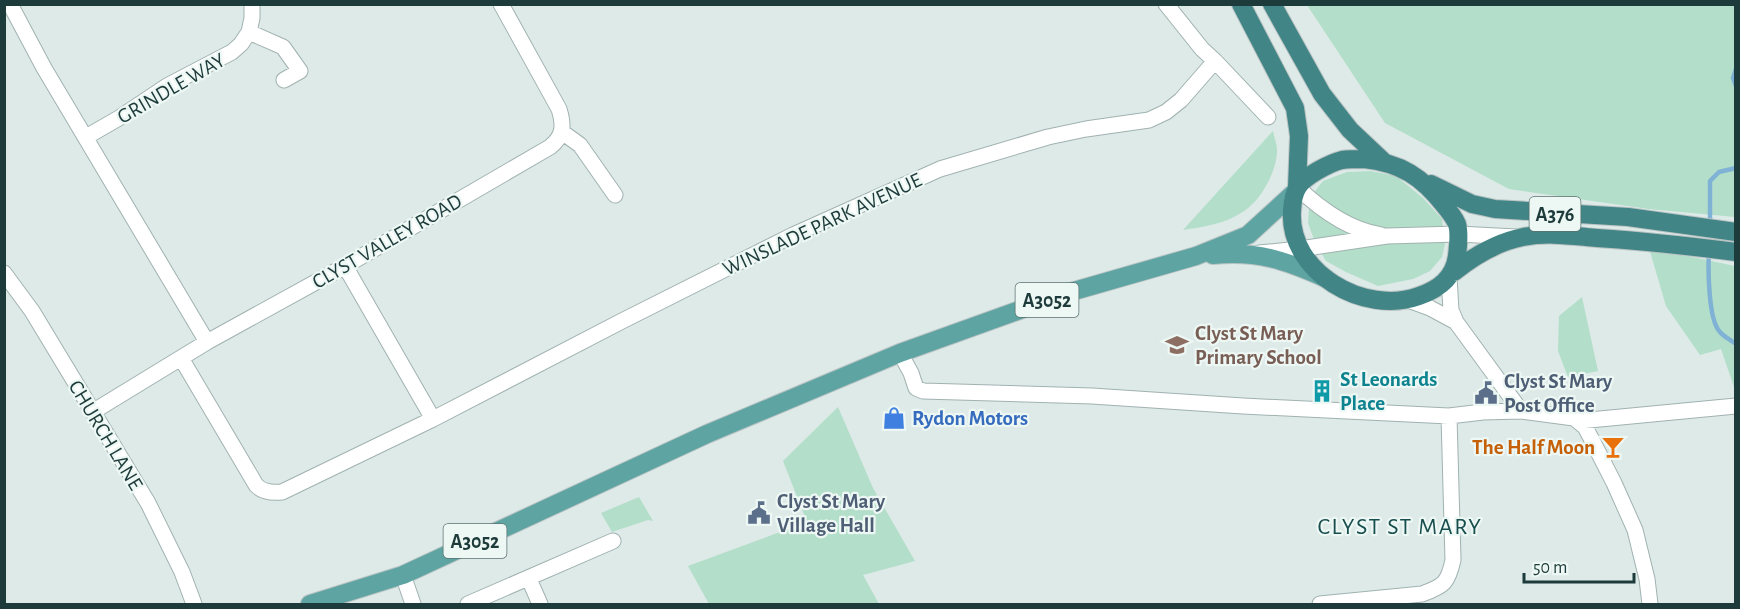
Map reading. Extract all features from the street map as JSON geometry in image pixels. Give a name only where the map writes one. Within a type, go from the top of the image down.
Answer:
[{"type":"highway","name":"A376","points":[[1241,4],[1295,108],[1299,136],[1291,221],[1296,239],[1300,249],[1319,272],[1343,290],[1365,299],[1408,300],[1433,290],[1472,258],[1494,246],[1522,237],[1542,235],[1655,242],[1736,252]]},
{"type":"highway","name":"A376","points":[[1272,4],[1322,94],[1350,130],[1383,161]]},
{"type":"highway","name":"A376","points":[[1295,190],[1308,177],[1342,160],[1364,159],[1383,161],[1402,168],[1472,204],[1495,209],[1628,217],[1736,232]]},
{"type":"highway","name":"A376","points":[[1416,177],[1436,195],[1456,223],[1458,245],[1451,274]]},
{"type":"main road","name":"A3052","points":[[310,604],[402,575],[717,430],[900,353],[1067,293],[1196,256],[1248,235],[1295,190]]},
{"type":"main road","name":"A3052","points":[[1196,256],[1253,254],[1298,266],[1328,279]]},
{"type":"street","points":[[10,4],[44,68],[207,342]]},
{"type":"street","points":[[252,4],[249,32],[283,47],[305,68],[284,80]]},
{"type":"street","points":[[501,4],[559,109],[563,122],[562,132],[580,145],[615,195]]},
{"type":"street","points":[[1166,4],[1215,61],[1268,117]]},
{"type":"street","name":"GRINDLE WAY","points":[[86,137],[167,86],[232,52],[249,32]]},
{"type":"street","name":"WINSLADE PARK AVENUE","points":[[181,358],[256,485],[267,491],[282,492],[433,419],[622,321],[837,214],[940,169],[1067,133],[1149,120],[1166,112],[1181,100],[1215,61]]},
{"type":"street","name":"CLYST VALLEY ROAD","points":[[94,411],[207,342],[345,266],[550,147],[562,132]]},
{"type":"street","points":[[1295,190],[1340,220],[1369,233],[1387,236]]},
{"type":"street","points":[[1253,254],[1387,236],[1458,234],[1522,237]]},
{"type":"street","points":[[345,266],[433,419]]},
{"type":"street","name":"CHURCH LANE","points":[[4,273],[32,311],[148,503],[195,604]]},
{"type":"street","points":[[1451,274],[1451,310],[1456,322],[1521,411]]},
{"type":"street","points":[[1408,300],[1430,308],[1456,322]]},
{"type":"street","points":[[900,353],[916,388],[923,391],[1092,396],[1449,416],[1521,411],[1574,418],[1585,428],[1592,440],[1635,530],[1647,579],[1650,604]]},
{"type":"street","points":[[1579,421],[1736,406]]},
{"type":"street","points":[[1320,604],[1422,594],[1436,589],[1449,578],[1453,560],[1449,416]]},
{"type":"street","points":[[473,603],[613,541]]},
{"type":"street","points":[[402,575],[413,604]]},
{"type":"street","points":[[529,579],[540,604]]},
{"type":"green space","points":[[1307,5],[1735,5],[1735,217],[1649,209],[1509,189],[1385,123]]},
{"type":"green space","points":[[1273,131],[1277,145],[1274,168],[1255,202],[1227,220],[1183,230]]},
{"type":"green space","points":[[1370,171],[1396,176],[1423,198],[1442,219],[1445,244],[1442,257],[1430,271],[1413,279],[1378,286],[1326,261],[1315,242],[1308,223],[1310,198],[1323,181],[1347,172]]},
{"type":"green space","points":[[1649,248],[1735,266],[1735,390],[1721,349],[1700,355],[1666,306]]},
{"type":"green space","points":[[1582,297],[1598,371],[1568,377],[1558,351],[1559,316]]},
{"type":"green space","points":[[838,407],[873,488],[915,561],[863,575],[879,604],[709,604],[688,566],[807,522],[783,461]]},
{"type":"green space","points":[[639,497],[653,521],[648,520],[612,532],[601,513]]},
{"type":"waterway","points":[[1736,69],[1733,78],[1736,86]]},
{"type":"waterway","points":[[1710,225],[1710,181],[1719,172],[1736,168]]},
{"type":"waterway","points":[[1709,251],[1713,317],[1720,332],[1736,344]]},
{"type":"place","name":"Clyst St Mary Primary School","points":[[1177,345]]},
{"type":"place","name":"St Leonards Place","points":[[1322,391]]},
{"type":"place","name":"Clyst St Mary Post Office","points":[[1486,393]]},
{"type":"place","name":"Rydon Motors","points":[[894,418]]},
{"type":"place","name":"The Half Moon","points":[[1613,447]]},
{"type":"place","name":"Clyst St Mary Village Hall","points":[[759,513]]},
{"type":"district","name":"CLYST ST MARY","points":[[1400,526]]}]
